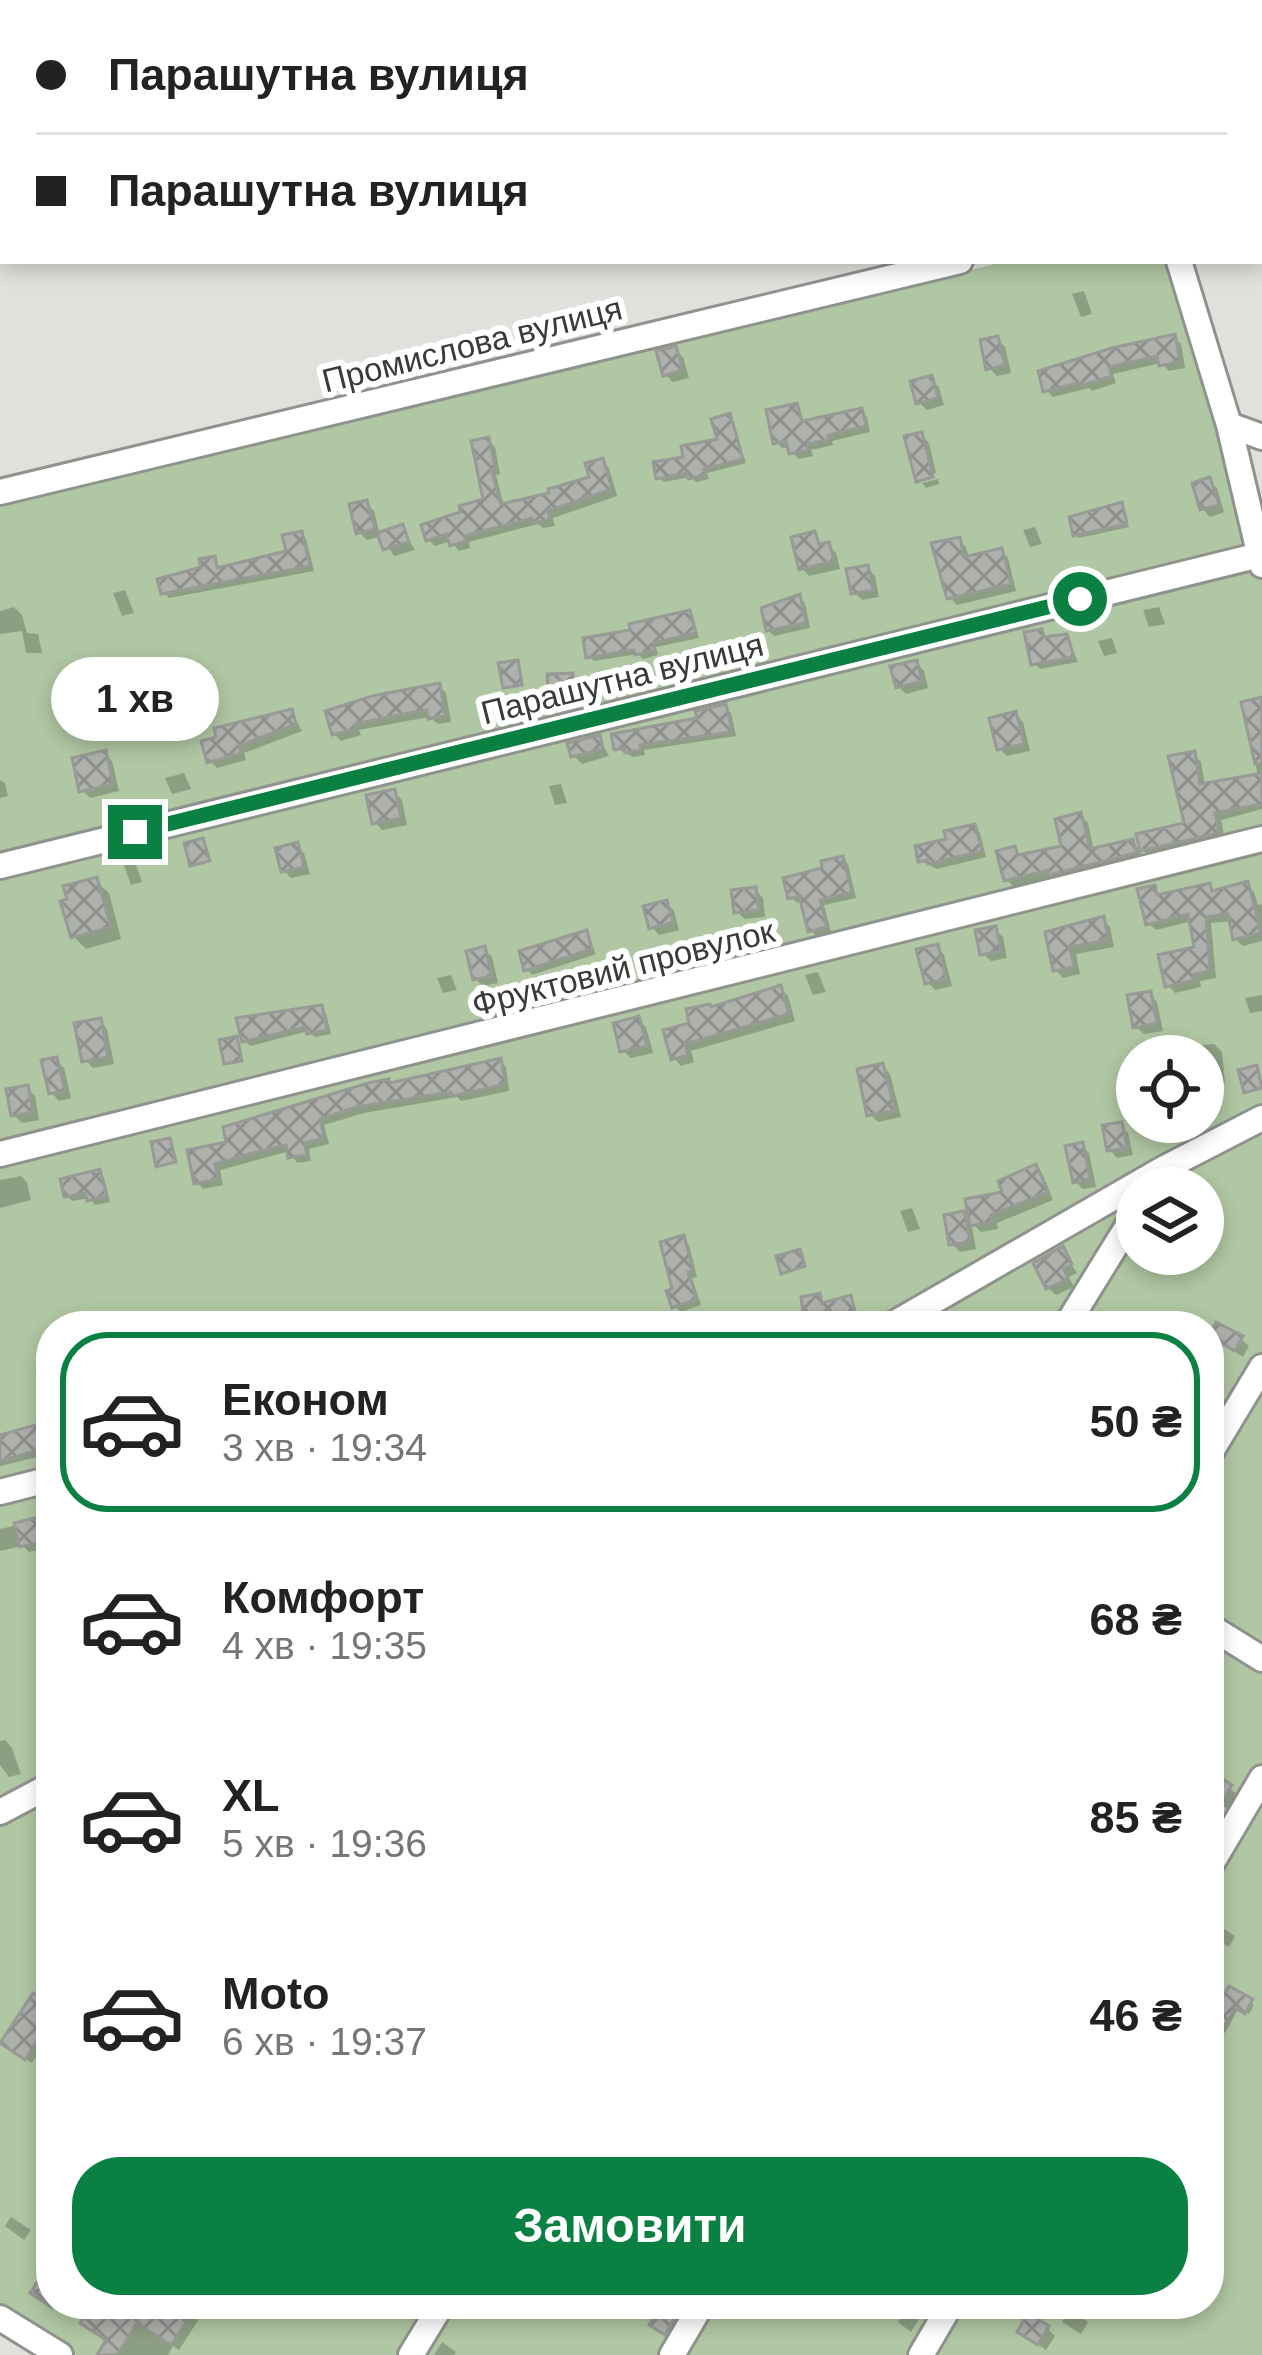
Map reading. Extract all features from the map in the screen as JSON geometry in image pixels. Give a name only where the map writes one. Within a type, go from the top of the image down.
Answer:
[{"type":"street","name":"Промислова вулиця","points":[[0,492],[948,264]]},
{"type":"street","points":[[1180,264],[1229,425],[1261,560]]},
{"type":"street","points":[[1229,425],[1262,437]]},
{"type":"street","name":"Парашутна вулиця","points":[[0,866],[1261,560]]},
{"type":"street","name":"Фруктовий провулок","points":[[0,1154],[1262,839]]},
{"type":"street","points":[[1178,1167],[1262,1118]]},
{"type":"street","points":[[917,1311],[1116,1202]]},
{"type":"street","points":[[1075,1311],[1116,1245]]},
{"type":"street","points":[[1224,1430],[1262,1367]]},
{"type":"street","points":[[0,1492],[36,1483]]},
{"type":"street","points":[[1224,1635],[1262,1659]]},
{"type":"street","points":[[1224,1843],[1262,1778]]},
{"type":"street","points":[[0,1812],[36,1793]]},
{"type":"street","points":[[0,2318],[60,2355]]},
{"type":"street","points":[[411,2355],[433,2319]]},
{"type":"street","points":[[672,2355],[693,2319]]},
{"type":"street","points":[[921,2355],[942,2319]]},
{"type":"green space","points":[[995,264],[1181,264],[1262,565],[1262,2355],[77,2355],[0,2308],[0,507]]},
{"type":"building","points":[[1175,334],[1180,362],[1159,366],[1157,356],[1109,367],[1112,376],[1043,392],[1038,371]]},
{"type":"building","points":[[998,336],[1005,365],[986,370],[980,340]]},
{"type":"building","points":[[676,346],[683,370],[663,376],[656,351]]},
{"type":"building","points":[[932,375],[938,398],[916,404],[910,381]]},
{"type":"building","points":[[797,403],[802,421],[862,408],[866,426],[828,435],[828,440],[807,444],[808,450],[789,454],[786,441],[773,444],[766,410]]},
{"type":"building","points":[[730,413],[743,459],[704,469],[706,475],[656,479],[653,462],[683,457],[681,446],[717,439],[711,419]]},
{"type":"building","points":[[922,432],[933,477],[916,482],[904,436]]},
{"type":"building","points":[[489,437],[495,468],[491,469],[501,504],[589,477],[585,463],[603,458],[612,489],[548,511],[550,519],[534,523],[532,518],[464,536],[466,541],[450,546],[446,534],[426,541],[421,525],[483,499],[471,441]]},
{"type":"building","points":[[1210,477],[1219,505],[1200,510],[1192,483]]},
{"type":"building","points":[[367,500],[375,529],[356,534],[349,504]]},
{"type":"building","points":[[1122,502],[1127,524],[1073,536],[1069,517]]},
{"type":"building","points":[[403,524],[409,542],[383,550],[377,533]]},
{"type":"building","points":[[302,531],[310,566],[161,594],[157,579],[201,567],[199,559],[215,556],[217,568],[286,551],[282,535]]},
{"type":"building","points":[[815,531],[819,544],[829,542],[834,561],[799,570],[791,537]]},
{"type":"building","points":[[960,537],[964,557],[1002,548],[1011,584],[947,599],[931,543]]},
{"type":"building","points":[[868,565],[873,590],[851,594],[846,569]]},
{"type":"building","points":[[800,594],[806,623],[766,631],[761,608]]},
{"type":"building","points":[[690,610],[696,633],[653,643],[655,651],[586,658],[583,638],[630,630],[629,624]]},
{"type":"building","points":[[1042,629],[1044,637],[1067,634],[1074,657],[1031,665],[1024,632]]},
{"type":"building","points":[[518,660],[522,685],[503,688],[498,663]]},
{"type":"building","points":[[917,660],[922,681],[896,688],[890,666]]},
{"type":"building","points":[[573,673],[575,699],[549,701],[547,674]]},
{"type":"building","points":[[440,683],[445,716],[428,719],[427,710],[355,724],[356,729],[332,735],[325,711]]},
{"type":"building","points":[[1262,697],[1262,763],[1255,764],[1241,702]]},
{"type":"building","points":[[726,704],[732,732],[640,745],[641,750],[625,753],[624,748],[614,750],[611,734],[697,718],[695,711]]},
{"type":"building","points":[[292,709],[296,724],[239,746],[241,753],[207,763],[201,741],[216,737],[214,728]]},
{"type":"building","points":[[1016,711],[1024,744],[997,750],[989,718]]},
{"type":"building","points":[[600,735],[603,749],[571,757],[567,743]]},
{"type":"building","points":[[106,750],[113,784],[79,792],[72,758]]},
{"type":"building","points":[[1195,751],[1200,784],[1262,773],[1262,804],[1215,813],[1219,833],[1140,851],[1136,834],[1184,823],[1168,756]]},
{"type":"building","points":[[395,789],[401,818],[372,824],[366,795]]},
{"type":"building","points":[[1081,812],[1090,849],[1133,839],[1136,853],[1004,881],[996,851],[1015,846],[1018,855],[1061,846],[1055,819]]},
{"type":"building","points":[[975,824],[982,851],[928,864],[927,860],[918,862],[915,846],[946,839],[944,831]]},
{"type":"building","points":[[203,838],[210,861],[190,866],[184,843]]},
{"type":"building","points":[[298,842],[304,867],[281,872],[275,848]]},
{"type":"building","points":[[843,856],[852,892],[820,900],[827,927],[808,932],[799,896],[788,899],[783,878],[822,868],[821,861]]},
{"type":"building","points":[[97,877],[111,927],[71,938],[60,901],[67,899],[63,886]]},
{"type":"building","points":[[1248,881],[1261,933],[1233,940],[1228,914],[1206,917],[1210,971],[1165,987],[1158,955],[1194,947],[1188,914],[1146,925],[1137,889],[1155,885],[1157,895],[1210,883],[1212,891]]},
{"type":"building","points":[[756,887],[759,910],[734,913],[731,890]]},
{"type":"building","points":[[667,900],[673,922],[649,929],[643,906]]},
{"type":"building","points":[[1104,916],[1108,940],[1070,947],[1074,967],[1053,971],[1045,932]]},
{"type":"building","points":[[996,926],[1001,951],[980,955],[975,930]]},
{"type":"building","points":[[587,930],[592,949],[524,971],[519,951]]},
{"type":"building","points":[[938,944],[946,979],[925,984],[916,949]]},
{"type":"building","points":[[485,946],[492,976],[473,980],[466,951]]},
{"type":"building","points":[[781,985],[789,1014],[685,1044],[688,1055],[671,1060],[663,1030],[689,1023],[686,1009],[711,1007]]},
{"type":"building","points":[[1151,991],[1157,1023],[1133,1028],[1127,995]]},
{"type":"building","points":[[322,1005],[327,1030],[307,1034],[305,1027],[242,1042],[236,1018]]},
{"type":"building","points":[[639,1016],[647,1046],[620,1052],[613,1023]]},
{"type":"building","points":[[101,1018],[108,1057],[82,1062],[74,1023]]},
{"type":"building","points":[[237,1036],[242,1061],[224,1064],[219,1040]]},
{"type":"building","points":[[57,1057],[65,1091],[49,1094],[41,1060]]},
{"type":"building","points":[[501,1058],[502,1085],[356,1107],[320,1119],[324,1138],[304,1143],[307,1155],[288,1158],[286,1145],[253,1153],[215,1164],[218,1179],[194,1184],[187,1150],[226,1142],[223,1127],[368,1083],[389,1079],[390,1083]]},
{"type":"building","points":[[883,1063],[895,1110],[867,1116],[857,1069]]},
{"type":"building","points":[[1257,1065],[1262,1088],[1244,1093],[1238,1070]]},
{"type":"building","points":[[28,1085],[33,1112],[11,1116],[6,1089]]},
{"type":"building","points":[[1116,1123],[1116,1143],[1126,1143],[1127,1148],[1107,1151],[1102,1125]]},
{"type":"building","points":[[170,1138],[176,1162],[156,1167],[151,1142]]},
{"type":"building","points":[[1083,1142],[1090,1179],[1073,1183],[1065,1146]]},
{"type":"building","points":[[1036,1164],[1048,1192],[991,1215],[992,1222],[970,1226],[965,1199],[1002,1192],[998,1181]]},
{"type":"building","points":[[100,1169],[107,1197],[87,1201],[85,1193],[64,1197],[60,1179]]},
{"type":"building","points":[[964,1211],[970,1242],[949,1245],[944,1215]]},
{"type":"building","points":[[684,1235],[697,1299],[672,1308],[660,1242]]},
{"type":"building","points":[[1063,1246],[1072,1264],[1064,1269],[1068,1279],[1046,1289],[1033,1263]]},
{"type":"building","points":[[800,1249],[805,1266],[781,1274],[776,1256]]},
{"type":"building","points":[[820,1293],[822,1303],[851,1295],[855,1311],[803,1311],[801,1297]]},
{"type":"building","points":[[1224,1326],[1243,1336],[1235,1351],[1224,1345]]},
{"type":"building","points":[[36,1425],[36,1451],[0,1461],[0,1435]]},
{"type":"building","points":[[36,1518],[36,1543],[20,1547],[14,1523]]},
{"type":"building","points":[[1229,1986],[1253,1999],[1245,2014],[1235,2008],[1224,2027],[1224,1995]]},
{"type":"building","points":[[36,1995],[36,2043],[25,2060],[0,2043]]},
{"type":"building","points":[[83,2319],[188,2319],[171,2345],[137,2323],[117,2355],[97,2355],[106,2340],[80,2323]]},
{"type":"building","points":[[652,2319],[674,2319],[665,2335],[649,2325]]},
{"type":"building","points":[[1025,2319],[1038,2319],[1049,2326],[1038,2345],[1017,2332]]},
{"type":"route","points":[[135,832],[1080,599]]}]
